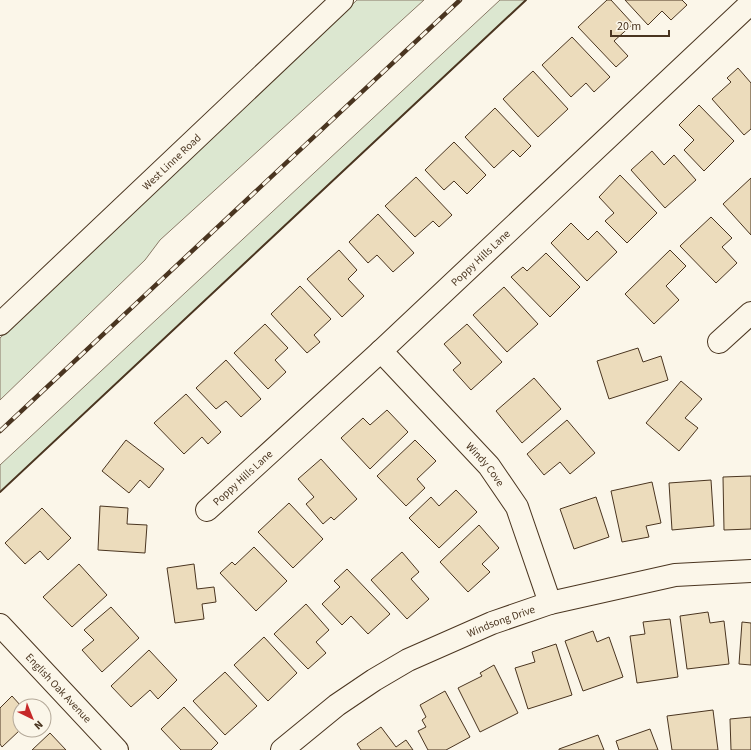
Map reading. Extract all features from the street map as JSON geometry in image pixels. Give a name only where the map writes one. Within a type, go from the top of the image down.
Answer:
[{"type":"street","name":"West Linne Road","points":[[0,324],[342,0]]},
{"type":"street","name":"Poppy Hills Lane","points":[[207,510],[381,351],[751,3]]},
{"type":"street","points":[[719,342],[751,313]]},
{"type":"street","name":"Windy Cove","points":[[381,351],[489,466],[517,507],[550,602]]},
{"type":"street","name":"Windsong Drive","points":[[282,750],[337,705],[374,680],[408,660],[492,623],[550,602],[675,575],[751,570]]},
{"type":"street","name":"English Oak Avenue","points":[[0,625],[117,750]]},
{"type":"green space","points":[[357,0],[424,0],[160,240],[145,260],[0,400],[0,338]]},
{"type":"green space","points":[[500,0],[526,0],[0,492],[0,465]]},
{"type":"building","points":[[607,0],[611,0],[633,24],[614,41],[628,56],[616,67],[578,27]]},
{"type":"building","points":[[625,0],[682,0],[687,5],[671,20],[662,11],[648,25]]},
{"type":"building","points":[[572,37],[610,77],[594,92],[586,83],[571,97],[542,65]]},
{"type":"building","points":[[738,68],[751,83],[751,129],[744,135],[712,99],[731,82],[727,78]]},
{"type":"building","points":[[533,71],[568,109],[538,137],[503,99]]},
{"type":"building","points":[[699,105],[734,141],[704,171],[684,150],[694,140],[679,125]]},
{"type":"building","points":[[495,108],[531,146],[520,157],[513,150],[494,168],[465,137]]},
{"type":"building","points":[[454,142],[486,175],[467,194],[454,181],[444,190],[425,170]]},
{"type":"building","points":[[652,151],[664,165],[674,155],[696,180],[665,208],[631,170]]},
{"type":"building","points":[[620,175],[657,213],[627,243],[605,221],[614,213],[599,197]]},
{"type":"building","points":[[416,177],[452,215],[439,227],[433,221],[415,237],[385,206]]},
{"type":"building","points":[[751,178],[751,235],[723,204]]},
{"type":"building","points":[[378,214],[414,253],[393,272],[377,255],[368,263],[349,242]]},
{"type":"building","points":[[711,217],[732,238],[722,247],[737,263],[716,283],[680,246]]},
{"type":"building","points":[[571,223],[588,240],[597,231],[617,252],[587,281],[551,243]]},
{"type":"building","points":[[339,250],[357,270],[348,279],[364,296],[342,317],[307,279]]},
{"type":"building","points":[[670,250],[686,266],[666,286],[679,300],[654,324],[625,294]]},
{"type":"building","points":[[546,253],[580,287],[550,317],[511,277],[523,267],[527,271]]},
{"type":"building","points":[[300,286],[331,319],[314,335],[320,342],[307,353],[271,314]]},
{"type":"building","points":[[504,287],[538,324],[507,352],[473,315]]},
{"type":"building","points":[[265,324],[288,348],[275,360],[286,372],[268,389],[234,353]]},
{"type":"building","points":[[467,324],[502,362],[471,390],[453,370],[461,363],[444,344]]},
{"type":"building","points":[[638,348],[643,362],[661,356],[668,380],[609,399],[597,361]]},
{"type":"building","points":[[226,360],[261,399],[241,417],[226,401],[216,409],[196,388]]},
{"type":"building","points":[[534,378],[561,409],[522,443],[496,411]]},
{"type":"building","points":[[681,381],[702,399],[685,418],[698,428],[679,451],[646,423]]},
{"type":"building","points":[[186,394],[221,432],[208,444],[202,437],[184,454],[154,423]]},
{"type":"building","points":[[387,410],[408,432],[370,469],[341,438],[363,418],[370,425]]},
{"type":"building","points":[[567,420],[595,453],[570,474],[560,462],[544,475],[527,454]]},
{"type":"building","points":[[126,440],[164,469],[149,488],[140,480],[129,493],[102,471]]},
{"type":"building","points":[[415,440],[436,461],[417,479],[425,488],[406,506],[377,476]]},
{"type":"building","points":[[321,459],[357,499],[334,520],[331,517],[323,524],[306,504],[314,497],[298,479]]},
{"type":"building","points":[[751,476],[751,529],[724,530],[723,477]]},
{"type":"building","points":[[711,480],[714,526],[672,530],[669,483]]},
{"type":"building","points":[[652,482],[661,523],[646,526],[649,537],[622,542],[611,491]]},
{"type":"building","points":[[456,490],[477,512],[439,548],[409,518],[431,497],[439,506]]},
{"type":"building","points":[[596,497],[609,537],[574,549],[560,509]]},
{"type":"building","points":[[289,503],[323,539],[293,568],[258,532]]},
{"type":"building","points":[[100,506],[128,508],[127,524],[147,525],[145,553],[98,550]]},
{"type":"building","points":[[42,508],[71,538],[48,560],[40,551],[25,564],[5,543]]},
{"type":"building","points":[[479,525],[499,548],[482,564],[490,572],[468,592],[440,562]]},
{"type":"building","points":[[254,547],[287,581],[256,611],[220,573],[232,562],[235,565]]},
{"type":"building","points":[[402,552],[419,572],[411,579],[429,599],[407,619],[371,580]]},
{"type":"building","points":[[79,564],[107,595],[72,627],[43,597]]},
{"type":"building","points":[[194,564],[197,589],[214,587],[216,602],[202,604],[204,619],[175,623],[167,568]]},
{"type":"building","points":[[347,569],[390,614],[368,634],[351,616],[342,625],[322,604],[340,587],[334,581]]},
{"type":"building","points":[[306,604],[329,630],[316,642],[326,653],[308,669],[274,634]]},
{"type":"building","points":[[111,607],[139,638],[102,672],[82,650],[94,640],[84,630]]},
{"type":"building","points":[[708,612],[710,623],[724,621],[729,664],[687,669],[680,616]]},
{"type":"building","points":[[670,619],[678,677],[637,683],[630,636],[645,634],[643,622]]},
{"type":"building","points":[[742,622],[751,623],[751,665],[739,664]]},
{"type":"building","points":[[593,631],[597,642],[609,637],[623,677],[583,691],[565,641]]},
{"type":"building","points":[[264,637],[297,673],[268,701],[234,665]]},
{"type":"building","points":[[556,644],[572,695],[528,709],[515,668],[535,662],[532,652]]},
{"type":"building","points":[[149,650],[177,680],[158,699],[150,690],[131,707],[111,686]]},
{"type":"building","points":[[494,665],[518,713],[480,732],[458,688],[482,676],[480,673]]},
{"type":"building","points":[[225,672],[257,706],[225,735],[193,701]]},
{"type":"building","points":[[445,691],[470,737],[446,750],[428,750],[418,731],[426,727],[422,720],[426,717],[420,705]]},
{"type":"building","points":[[12,696],[14,698],[12,698],[12,738],[2,747],[0,744],[0,708]]},
{"type":"building","points":[[184,707],[218,743],[211,750],[181,750],[161,729]]},
{"type":"building","points":[[713,710],[718,750],[672,750],[667,716]]},
{"type":"building","points":[[751,717],[751,750],[731,750],[730,719]]},
{"type":"building","points":[[381,727],[396,747],[406,740],[413,750],[361,750],[357,744]]},
{"type":"building","points":[[650,729],[658,750],[619,750],[616,741]]},
{"type":"building","points":[[52,735],[66,750],[32,750],[45,738],[52,738]]},
{"type":"building","points":[[598,735],[604,750],[559,750],[559,749]]},
{"type":"railway","points":[[0,431],[460,0]]},
{"type":"wall","points":[[0,492],[526,0]]}]
